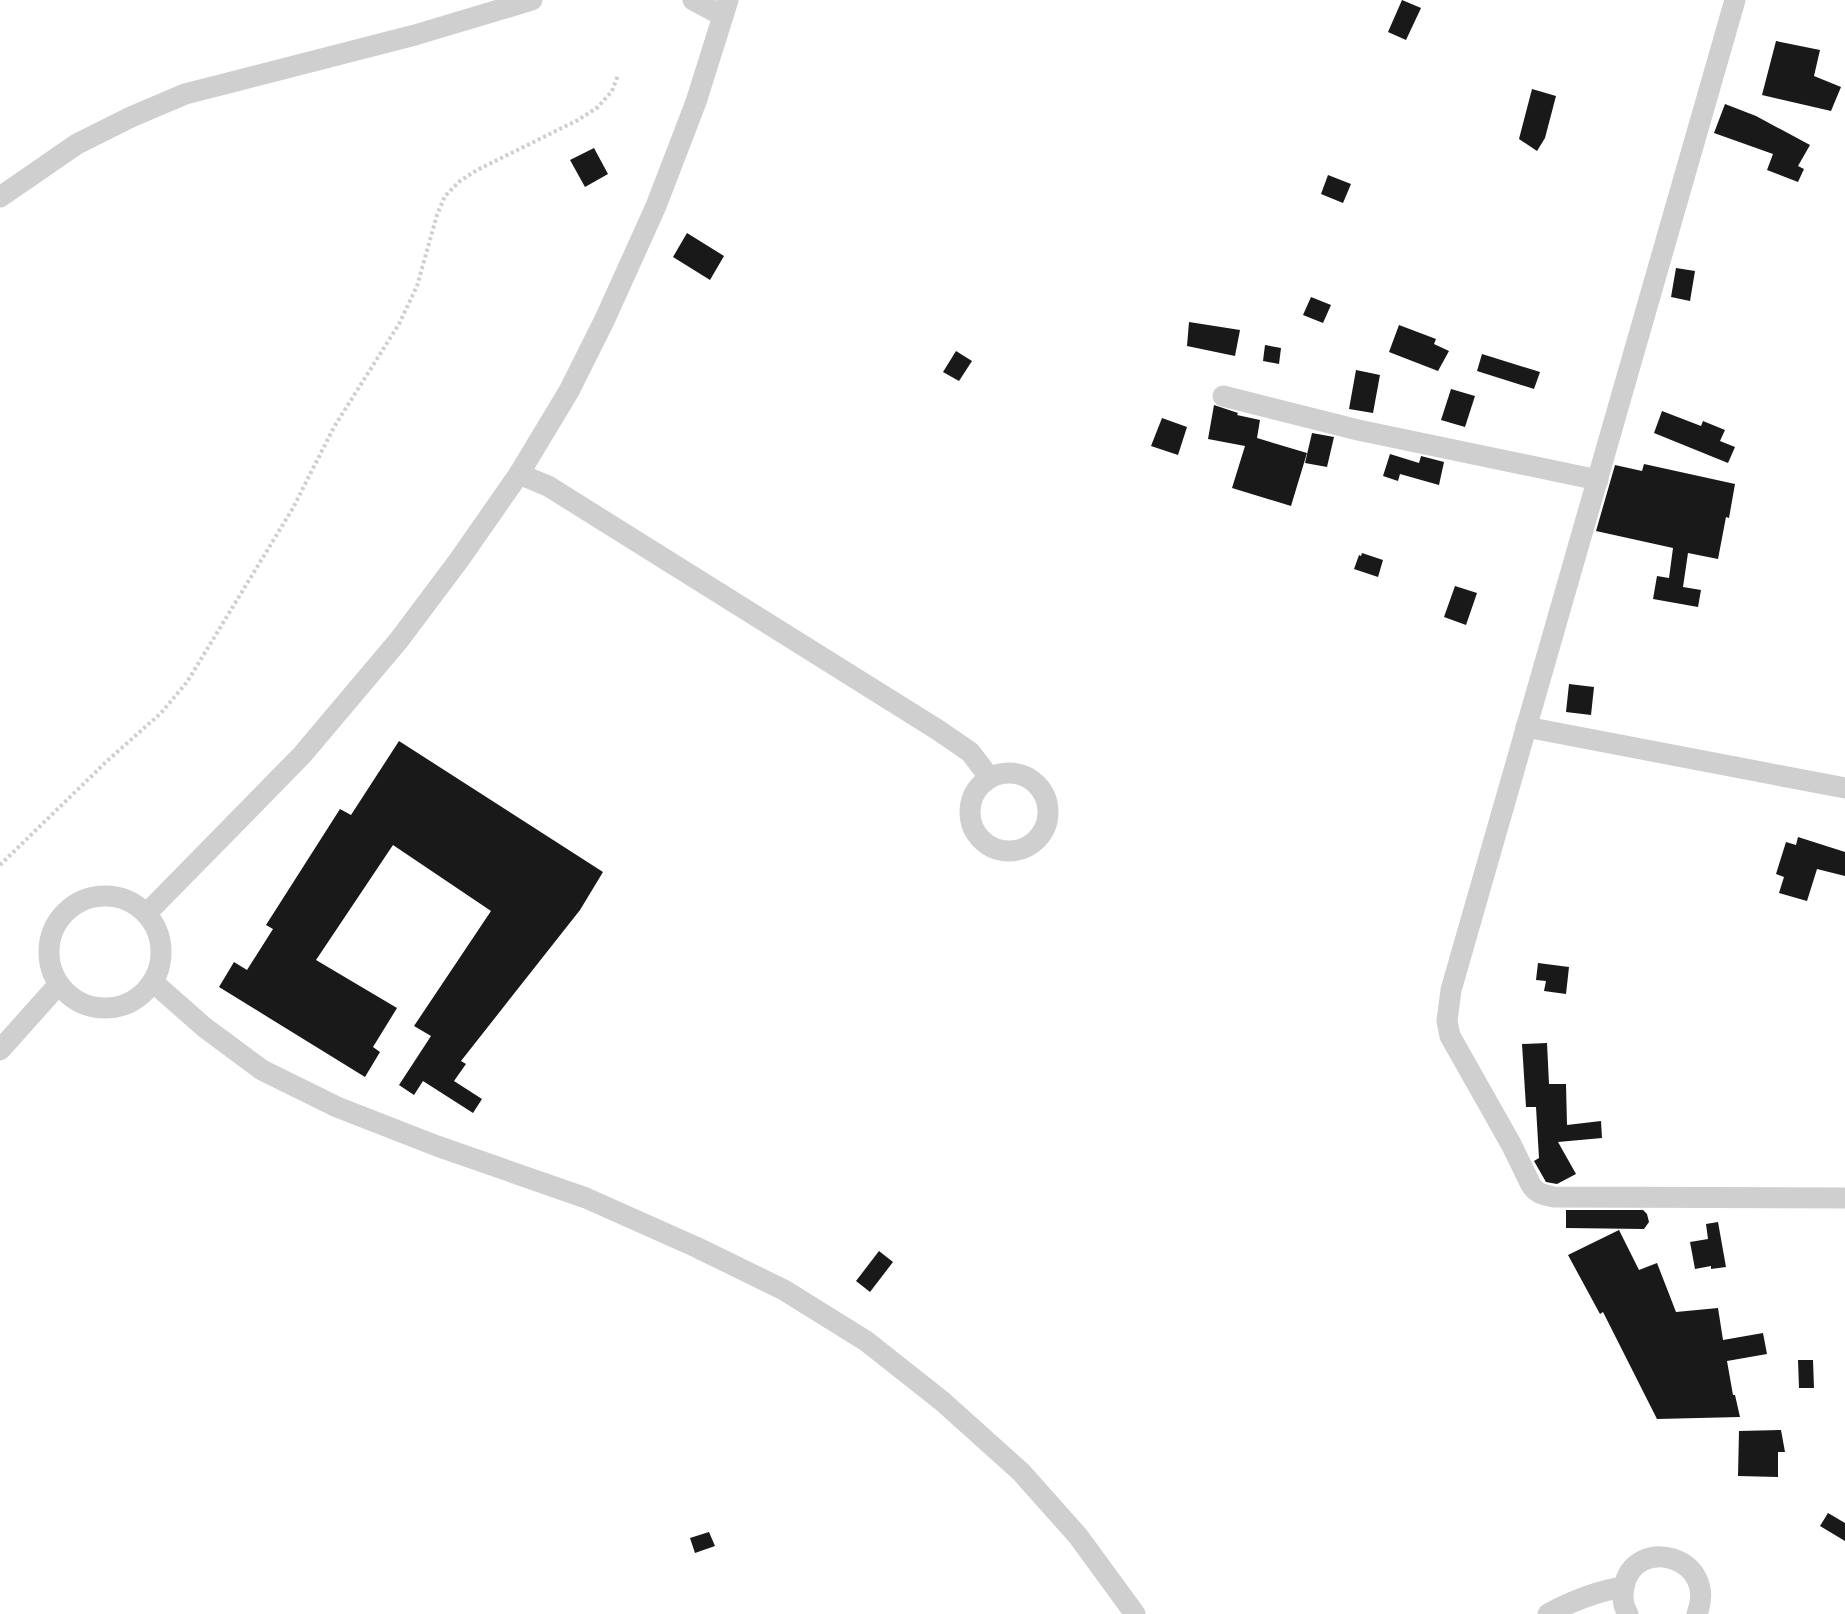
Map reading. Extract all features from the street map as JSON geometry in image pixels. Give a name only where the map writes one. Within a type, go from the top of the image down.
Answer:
[{"type":"street","points":[[0,197],[77,144],[131,117],[185,94],[415,35],[532,0]]},
{"type":"street","points":[[147,913],[302,754],[399,640],[519,474],[569,391],[605,319],[656,206],[696,102],[725,8],[693,0]]},
{"type":"street","points":[[1734,0],[1452,990],[1447,1021],[1450,1036],[1507,1136],[1531,1185],[1535,1191],[1543,1195],[1554,1197],[1845,1198]]},
{"type":"street","points":[[1223,396],[1358,430],[1598,480]]},
{"type":"street","points":[[519,474],[548,486],[938,730],[970,752],[990,778]]},
{"type":"street","points":[[1526,727],[1845,788]]},
{"type":"street","points":[[95,896],[114,896],[132,902],[147,913],[157,929],[162,946],[160,965],[153,982],[141,996],[125,1005],[107,1008],[89,1006],[72,997],[59,984],[50,967],[48,948],[52,930],[62,914],[77,902],[95,896]]},
{"type":"street","points":[[153,982],[204,1027],[262,1070],[338,1107],[437,1146],[586,1198],[696,1247],[784,1290],[866,1341],[942,1401],[1021,1473],[1078,1536],[1135,1614]]},
{"type":"street","points":[[0,1050],[59,984]]},
{"type":"street","points":[[1628,1614],[1622,1596],[1631,1571],[1641,1562],[1659,1557],[1677,1560],[1688,1566],[1696,1576],[1701,1601],[1697,1614]]},
{"type":"street","points":[[1548,1614],[1587,1595],[1624,1587]]},
{"type":"path","points":[[0,865],[106,762],[161,713],[187,682],[292,508],[334,427],[399,324],[417,286],[437,215],[446,196],[460,181],[477,170],[578,120],[598,107],[612,91],[618,75]]},
{"type":"building","points":[[1402,0],[1421,8],[1406,40],[1388,32]]},
{"type":"building","points":[[1776,41],[1820,50],[1814,76],[1841,87],[1831,111],[1762,95]]},
{"type":"building","points":[[1532,89],[1556,96],[1545,138],[1537,151],[1519,139]]},
{"type":"building","points":[[1725,104],[1756,116],[1810,145],[1798,166],[1804,169],[1798,182],[1767,170],[1773,154],[1714,133]]},
{"type":"building","points":[[594,148],[608,174],[585,187],[570,160]]},
{"type":"building","points":[[1328,175],[1351,184],[1343,203],[1321,194]]},
{"type":"building","points":[[687,233],[724,256],[710,280],[673,257]]},
{"type":"building","points":[[1676,268],[1695,271],[1690,301],[1671,297]]},
{"type":"building","points":[[1311,297],[1331,305],[1323,323],[1303,315]]},
{"type":"building","points":[[1189,322],[1240,330],[1235,356],[1187,346]]},
{"type":"building","points":[[1399,325],[1436,339],[1434,344],[1449,351],[1438,371],[1389,352]]},
{"type":"building","points":[[1265,345],[1281,348],[1279,364],[1263,361]]},
{"type":"building","points":[[956,351],[972,361],[959,381],[943,372]]},
{"type":"building","points":[[1482,354],[1540,372],[1534,389],[1477,371]]},
{"type":"building","points":[[1356,370],[1380,375],[1373,413],[1349,409]]},
{"type":"building","points":[[1451,389],[1475,396],[1465,427],[1441,420]]},
{"type":"building","points":[[1214,405],[1238,413],[1237,415],[1260,420],[1257,438],[1307,453],[1291,506],[1232,488],[1245,446],[1208,439]]},
{"type":"building","points":[[1662,411],[1701,426],[1703,421],[1725,430],[1720,441],[1735,447],[1728,463],[1654,433]]},
{"type":"building","points":[[1162,418],[1187,427],[1178,455],[1151,446]]},
{"type":"building","points":[[1312,433],[1334,437],[1327,467],[1305,463]]},
{"type":"building","points":[[1390,454],[1419,463],[1421,456],[1444,462],[1439,485],[1400,474],[1398,481],[1383,476]]},
{"type":"building","points":[[1644,464],[1735,484],[1718,559],[1688,553],[1683,587],[1701,590],[1698,607],[1653,599],[1657,576],[1669,578],[1673,548],[1596,531],[1615,465],[1642,471]]},
{"type":"building","points":[[1362,553],[1383,560],[1378,577],[1354,569]]},
{"type":"building","points":[[1455,586],[1477,593],[1466,625],[1444,617]]},
{"type":"building","points":[[1569,684],[1594,687],[1591,715],[1566,712]]},
{"type":"building","points":[[399,741],[603,872],[580,910],[461,1061],[466,1064],[454,1081],[482,1099],[473,1113],[423,1081],[414,1095],[399,1085],[431,1036],[414,1026],[491,911],[393,845],[316,960],[397,1008],[373,1047],[380,1052],[365,1077],[219,987],[234,962],[247,970],[273,929],[266,925],[340,809],[351,815]]},
{"type":"building","points":[[1798,837],[1845,852],[1845,876],[1817,869],[1807,901],[1779,893],[1784,877],[1776,874],[1786,842],[1796,845]]},
{"type":"building","points":[[1538,963],[1569,967],[1566,994],[1544,991],[1546,981],[1536,980]]},
{"type":"building","points":[[1547,1043],[1549,1084],[1566,1084],[1567,1125],[1601,1121],[1602,1138],[1558,1142],[1576,1174],[1557,1184],[1546,1182],[1534,1161],[1539,1158],[1536,1107],[1526,1107],[1522,1044]]},
{"type":"building","points":[[1566,1210],[1643,1210],[1649,1222],[1644,1229],[1566,1228]]},
{"type":"building","points":[[1718,1222],[1726,1267],[1711,1269],[1711,1266],[1695,1269],[1690,1242],[1708,1239],[1706,1224]]},
{"type":"building","points":[[1619,1230],[1639,1270],[1657,1263],[1676,1312],[1718,1308],[1723,1340],[1763,1333],[1767,1354],[1727,1361],[1733,1395],[1735,1395],[1740,1417],[1657,1419],[1603,1312],[1600,1314],[1568,1255]]},
{"type":"building","points":[[879,1251],[893,1262],[870,1292],[856,1281]]},
{"type":"building","points":[[1798,1360],[1813,1360],[1814,1388],[1799,1388]]},
{"type":"building","points":[[1781,1430],[1785,1452],[1778,1452],[1778,1477],[1738,1476],[1739,1431]]},
{"type":"building","points":[[1828,1513],[1845,1523],[1845,1541],[1820,1526]]},
{"type":"building","points":[[709,1532],[715,1546],[695,1553],[690,1538]]}]
